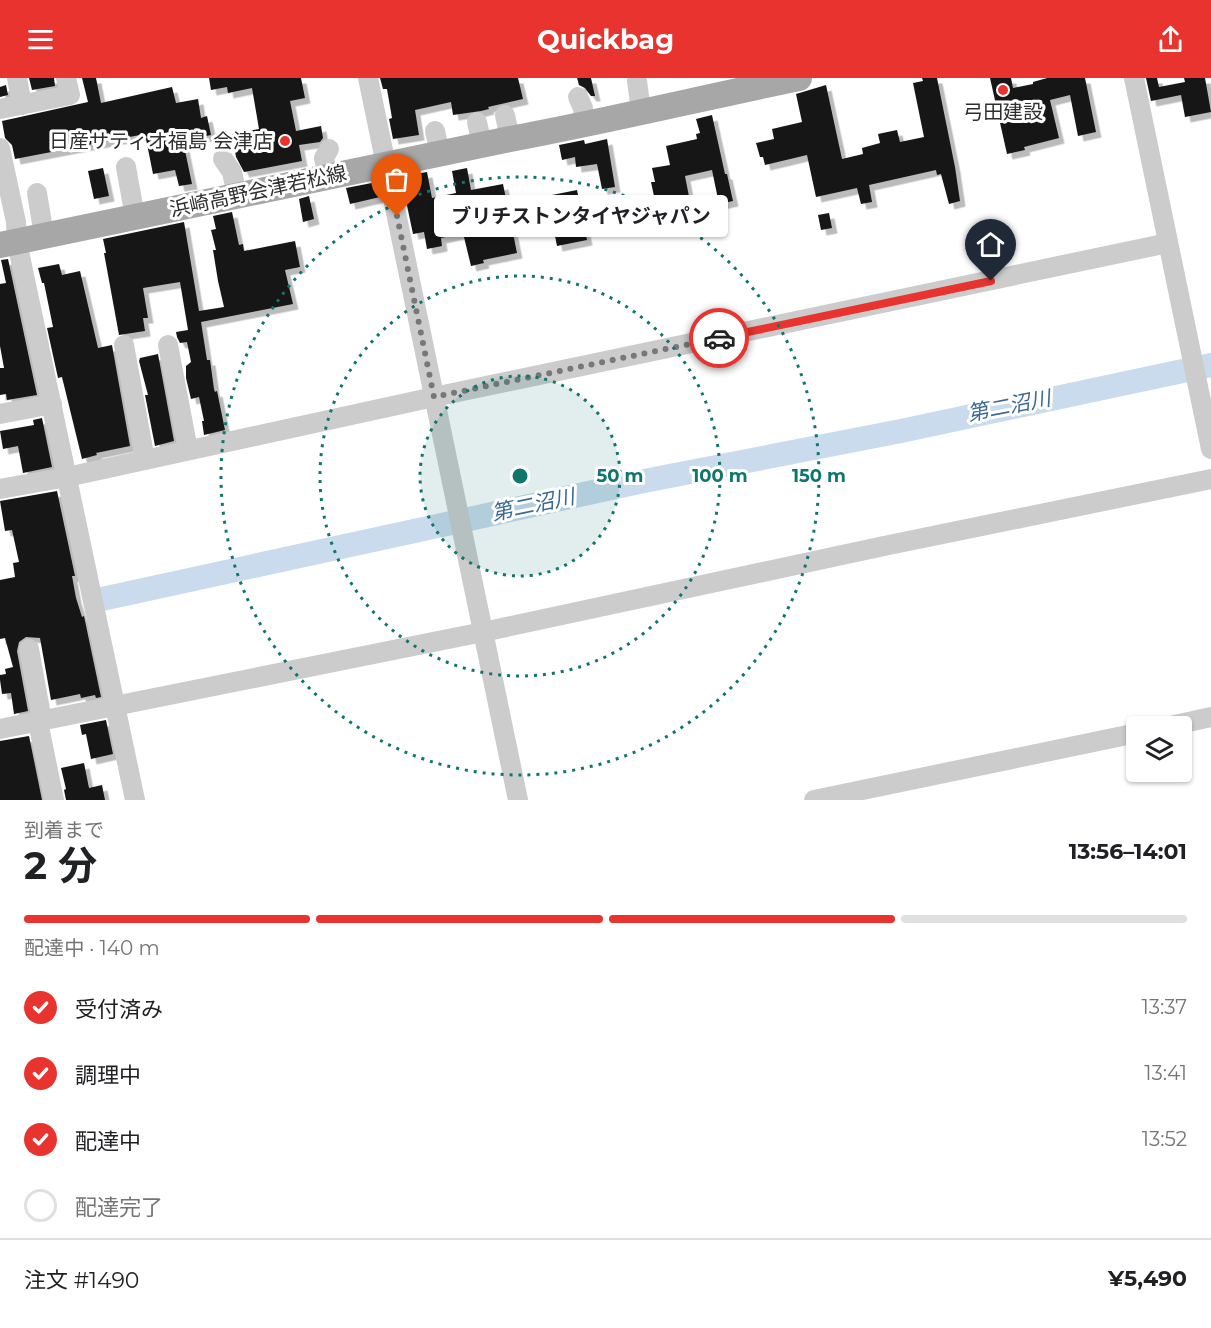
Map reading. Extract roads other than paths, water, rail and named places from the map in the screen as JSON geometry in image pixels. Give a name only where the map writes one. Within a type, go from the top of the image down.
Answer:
[{"type":"main road","name":"浜崎高野会津若松線","points":[[8,234],[133,208],[231,176],[327,161],[384,157],[437,140],[639,96],[799,78]]},
{"type":"street","points":[[17,78],[22,105]]},
{"type":"street","points":[[0,109],[70,95],[66,78]]},
{"type":"street","points":[[368,78],[518,800]]},
{"type":"street","points":[[1134,78],[1211,449]]},
{"type":"street","points":[[0,148],[8,234],[52,404],[135,800]]},
{"type":"street","points":[[126,167],[133,208]]},
{"type":"street","points":[[37,193],[43,226]]},
{"type":"street","points":[[0,489],[67,477],[434,397],[1168,243]]},
{"type":"street","points":[[124,345],[145,460]]},
{"type":"street","points":[[168,345],[188,450]]},
{"type":"street","points":[[0,414],[52,404]]},
{"type":"street","points":[[1,725],[40,721],[483,632],[1211,479]]},
{"type":"street","points":[[29,649],[54,800]]},
{"type":"street","points":[[1192,721],[1211,717]]},
{"type":"street","points":[[814,800],[1126,735]]},
{"type":"waterway","name":"第二沼川","points":[[102,599],[639,482],[901,431],[1211,365]]},
{"type":"place","name":"弓田建設","points":[[1003,90]]},
{"type":"place","name":"日産サティオ福島 会津店","points":[[285,141]]},
{"type":"place","name":"ブリチストンタイヤジャパン","points":[[397,216]]}]
